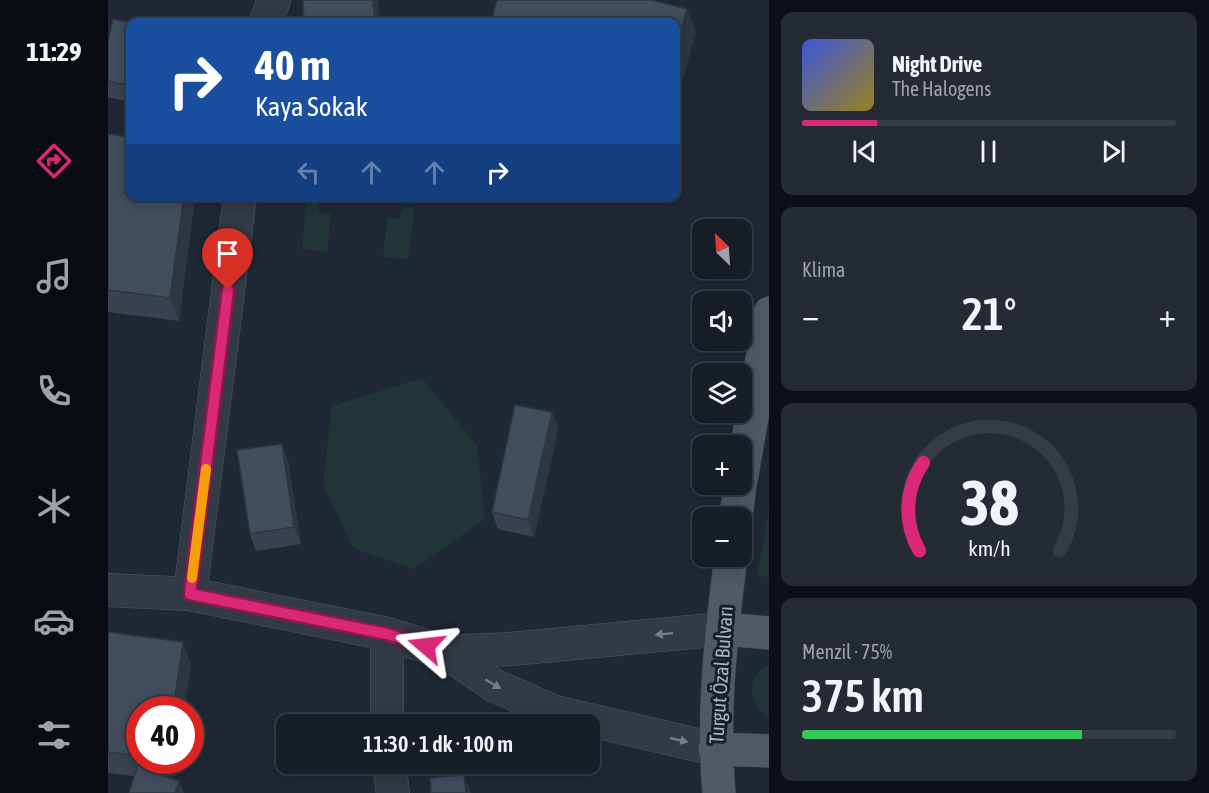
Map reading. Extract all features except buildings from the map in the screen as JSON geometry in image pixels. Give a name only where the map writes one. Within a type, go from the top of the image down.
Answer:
[{"type":"main road","points":[[749,435],[769,320]]},
{"type":"main road","name":"Turgut Özal Bulvarı","points":[[718,793],[715,749],[717,695],[730,567]]},
{"type":"main road","points":[[723,629],[769,633]]},
{"type":"main road","points":[[715,749],[769,751]]},
{"type":"street","points":[[267,18],[274,0]]},
{"type":"street","points":[[190,594],[239,201]]},
{"type":"street","points":[[108,590],[190,594],[387,634],[445,652],[495,686],[555,712],[715,749]]},
{"type":"street","points":[[445,652],[511,649],[723,629]]},
{"type":"street","points":[[387,634],[387,714]]},
{"type":"street","points":[[390,774],[393,793]]},
{"type":"shaded area","points":[[307,201],[319,201],[319,212],[331,214],[327,252],[302,249]]},
{"type":"shaded area","points":[[403,206],[415,207],[408,259],[383,257],[387,218],[399,219]]},
{"type":"shaded area","points":[[422,378],[477,446],[485,519],[413,569],[353,548],[323,484],[332,406]]},
{"type":"shaded area","points":[[769,509],[769,577],[757,576]]},
{"type":"shaded area","points":[[769,664],[769,717],[756,705],[753,698],[753,682],[761,669]]},
{"type":"slow traffic","points":[[192,578],[206,469]]},
{"type":"route","points":[[228,290],[190,594],[387,634],[426,646]]}]
